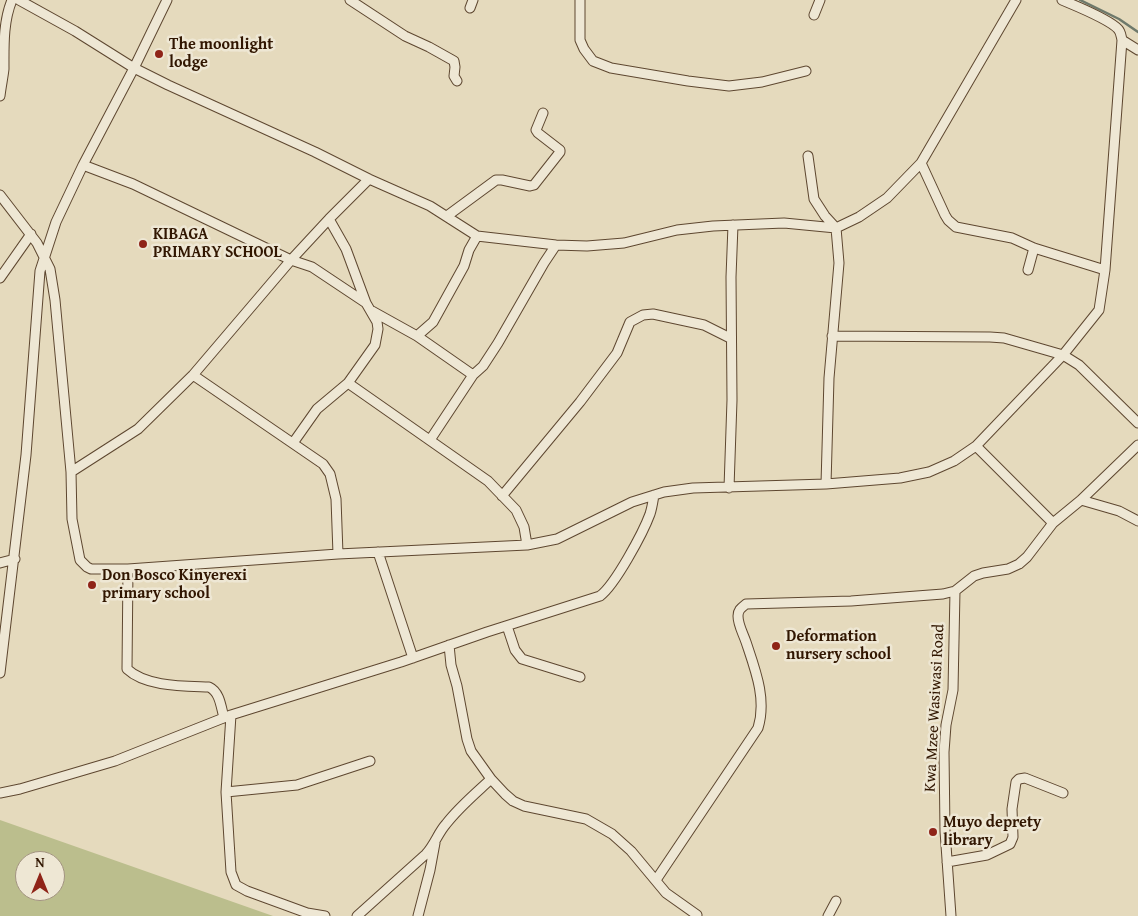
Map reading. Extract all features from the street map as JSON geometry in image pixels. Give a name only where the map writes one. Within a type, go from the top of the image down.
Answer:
[{"type":"street","points":[[0,96],[4,71],[4,45],[8,9],[12,0]]},
{"type":"street","points":[[19,0],[75,31],[134,68],[210,105],[315,152],[369,180],[430,206],[477,236],[556,245],[587,246],[624,243],[677,230],[733,225],[784,223],[836,228],[859,217],[887,198],[921,163],[1016,0]]},
{"type":"street","points":[[0,673],[26,455],[38,284],[44,256],[56,222],[83,164],[134,68],[167,0]]},
{"type":"street","points":[[350,0],[405,36],[454,61],[454,76],[457,81]]},
{"type":"street","points":[[580,0],[580,40],[584,49],[593,61],[611,68],[729,86],[762,82],[806,71]]},
{"type":"street","points":[[814,14],[820,0]]},
{"type":"street","points":[[0,194],[31,234],[50,269],[55,300],[70,472],[72,519],[80,560],[91,569],[128,569],[338,554],[527,545],[557,539],[632,502],[654,495],[693,488],[826,484],[900,478],[929,472],[954,461],[976,446],[1063,355],[1100,310],[1105,270],[1122,40],[1118,28],[1062,0]]},
{"type":"street","points":[[1122,40],[1138,50]]},
{"type":"street","points":[[447,216],[496,180],[530,186],[534,185],[560,152],[560,150],[540,136],[536,130],[543,113]]},
{"type":"street","points":[[808,156],[814,198],[825,216],[836,228],[839,263],[832,336],[826,484]]},
{"type":"street","points":[[921,163],[945,214],[956,227],[1011,238],[1034,248],[1105,270]]},
{"type":"street","points":[[83,164],[133,184],[291,260],[312,266],[369,307],[417,336],[473,375]]},
{"type":"street","points":[[70,472],[138,429],[193,375],[291,260],[369,180]]},
{"type":"street","points":[[293,443],[317,410],[348,383],[375,345],[378,337],[377,322],[369,307],[346,249],[329,220]]},
{"type":"street","points":[[729,488],[732,400],[730,338],[733,225]]},
{"type":"street","points":[[0,278],[31,234]]},
{"type":"street","points":[[417,336],[434,322],[464,266],[469,250],[477,236]]},
{"type":"street","points":[[430,440],[473,375],[483,366],[498,343],[556,245]]},
{"type":"street","points":[[1028,270],[1034,248]]},
{"type":"street","points":[[502,496],[618,353],[630,322],[643,315],[653,314],[704,325],[730,338]]},
{"type":"street","points":[[832,336],[1004,338],[1063,355],[1079,365],[1138,424]]},
{"type":"street","points":[[193,375],[323,464],[330,474],[336,499],[338,554]]},
{"type":"street","points":[[348,383],[488,481],[516,510],[524,528],[527,545]]},
{"type":"street","points":[[656,880],[758,728],[761,712],[758,676],[739,624],[737,614],[740,608],[746,604],[851,601],[943,594],[955,591],[974,576],[1008,569],[1028,557],[1053,523],[1081,500],[1138,445]]},
{"type":"street","points":[[976,446],[1053,523]]},
{"type":"street","points":[[0,793],[62,778],[115,761],[228,716],[413,658],[600,596],[604,594],[620,569],[642,530],[650,513],[654,495]]},
{"type":"street","points":[[1081,500],[1118,511],[1138,521]]},
{"type":"street","points":[[378,552],[413,658]]},
{"type":"street","points":[[0,562],[15,559]]},
{"type":"street","points":[[128,569],[127,669],[134,676],[143,680],[214,689],[228,716],[226,792],[231,872],[235,883],[239,888],[307,912],[325,916]]},
{"type":"street","name":"Kwa Mzee Wasiwasi Road","points":[[951,916],[945,831],[946,788],[944,752],[946,725],[953,690],[955,591]]},
{"type":"street","points":[[507,626],[515,650],[522,659],[580,676]]},
{"type":"street","points":[[449,645],[451,665],[471,751],[505,794],[518,804],[586,819],[612,834],[631,850],[666,894],[697,915]]},
{"type":"street","points":[[226,792],[297,785],[370,761]]},
{"type":"street","points":[[947,862],[987,855],[1010,844],[1012,837],[1013,800],[1016,782],[1019,778],[1025,778],[1063,793]]},
{"type":"street","points":[[357,916],[413,866],[435,843],[444,826],[456,812],[492,779]]},
{"type":"street","points":[[418,916],[435,843]]},
{"type":"street","points":[[828,916],[836,901]]},
{"type":"green space","points":[[0,820],[273,916],[0,916]]},
{"type":"waterway","points":[[1080,0],[1119,19],[1138,32]]},
{"type":"place","name":"The moonlight lodge","points":[[159,54]]},
{"type":"place","name":"KIBAGA PRIMARY SCHOOL","points":[[143,244]]},
{"type":"place","name":"Don Bosco Kinyerexi primary school","points":[[92,585]]},
{"type":"place","name":"Deformation nursery school","points":[[776,646]]},
{"type":"place","name":"Muyo deprety library","points":[[933,832]]}]
